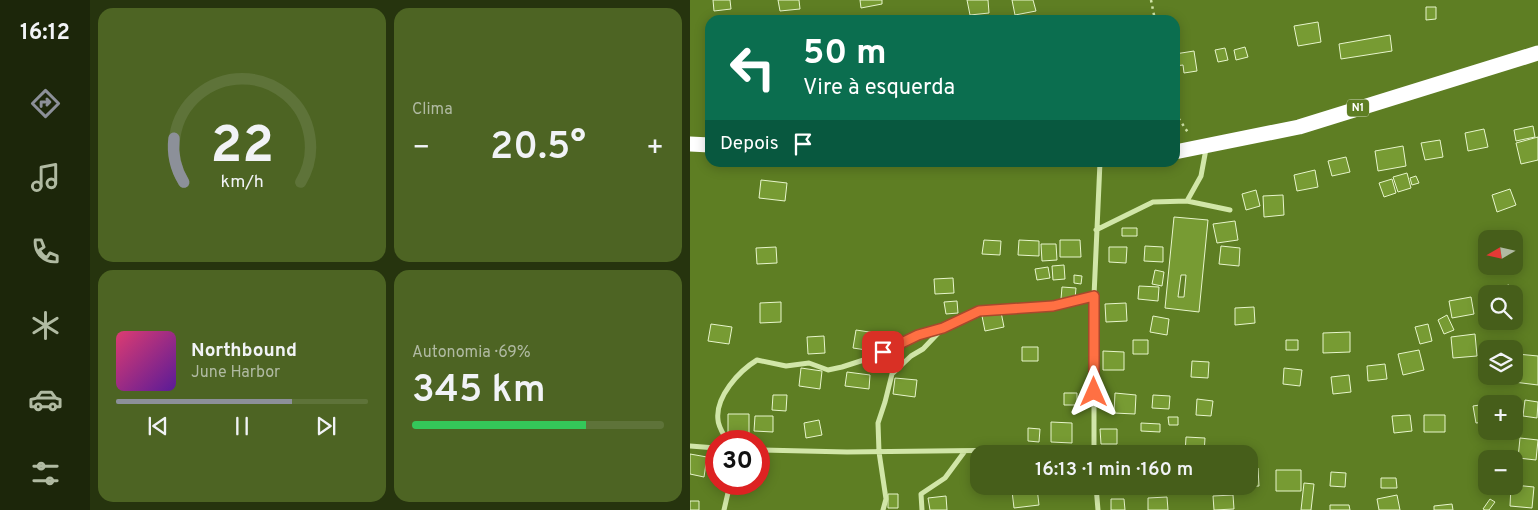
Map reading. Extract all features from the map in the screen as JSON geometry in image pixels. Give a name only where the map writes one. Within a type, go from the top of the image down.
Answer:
[{"type":"highway","name":"N1","points":[[1180,151],[1299,126],[1538,53]]},
{"type":"highway","points":[[690,144],[705,145]]},
{"type":"street","points":[[1187,201],[1202,176],[1200,146]]},
{"type":"street","points":[[1093,445],[1094,296],[1100,167]]},
{"type":"street","points":[[1096,230],[1154,202],[1187,201],[1230,210]]},
{"type":"street","points":[[722,430],[718,420],[722,397],[744,368],[757,360],[786,366],[808,363],[828,370],[870,358],[918,335],[943,328],[979,311],[1053,306],[1094,296]]},
{"type":"street","points":[[884,510],[886,499],[879,452],[878,423],[886,402],[892,374],[911,356],[923,349],[943,328]]},
{"type":"street","points":[[690,446],[705,447]]},
{"type":"street","points":[[770,450],[970,451]]},
{"type":"street","points":[[922,510],[921,494],[945,478],[964,451]]},
{"type":"street","points":[[724,510],[727,495]]},
{"type":"street","points":[[1097,495],[1098,510]]},
{"type":"path","points":[[1151,0],[1154,15]]},
{"type":"path","points":[[1180,120],[1200,146]]},
{"type":"building","points":[[713,0],[730,0],[731,9],[714,11]]},
{"type":"building","points":[[778,0],[799,0],[800,9],[780,11]]},
{"type":"building","points":[[860,0],[882,0],[882,4],[861,8]]},
{"type":"building","points":[[967,0],[988,0],[989,13],[970,15]]},
{"type":"building","points":[[1012,0],[1033,0],[1036,11],[1015,15]]},
{"type":"building","points":[[1426,7],[1436,7],[1436,19],[1426,20]]},
{"type":"building","points":[[1318,22],[1321,42],[1298,46],[1294,26]]},
{"type":"building","points":[[1390,35],[1392,51],[1341,59],[1339,44]]},
{"type":"building","points":[[1245,47],[1248,57],[1236,60],[1234,50]]},
{"type":"building","points":[[1225,48],[1228,60],[1218,62],[1215,50]]},
{"type":"building","points":[[1194,51],[1197,71],[1184,73],[1183,65],[1180,65],[1180,53]]},
{"type":"building","points":[[1533,126],[1535,137],[1516,141],[1514,130]]},
{"type":"building","points":[[1484,129],[1488,147],[1468,151],[1465,133]]},
{"type":"building","points":[[1538,137],[1538,160],[1521,164],[1516,143]]},
{"type":"building","points":[[1440,140],[1443,157],[1425,160],[1421,143]]},
{"type":"building","points":[[1403,146],[1406,166],[1378,171],[1375,151]]},
{"type":"building","points":[[1346,157],[1350,172],[1332,176],[1328,161]]},
{"type":"building","points":[[1315,170],[1318,187],[1297,191],[1294,175]]},
{"type":"building","points":[[1407,173],[1411,188],[1398,192],[1393,177]]},
{"type":"building","points":[[1416,176],[1419,183],[1412,185],[1410,178]]},
{"type":"building","points":[[1392,179],[1396,193],[1384,197],[1379,183]]},
{"type":"building","points":[[761,180],[787,183],[785,201],[759,198]]},
{"type":"building","points":[[1510,189],[1516,205],[1497,212],[1492,195]]},
{"type":"building","points":[[1256,190],[1260,206],[1246,210],[1242,194]]},
{"type":"building","points":[[1283,195],[1284,215],[1264,217],[1263,196]]},
{"type":"building","points":[[1174,217],[1208,220],[1199,312],[1165,308]],"holes":[[[1181,275],[1186,275],[1184,297],[1178,297]]]},
{"type":"building","points":[[1235,221],[1238,240],[1217,243],[1213,224]]},
{"type":"building","points":[[1122,228],[1137,228],[1137,236],[1122,236]]},
{"type":"building","points":[[984,240],[1001,241],[1000,255],[982,254]]},
{"type":"building","points":[[1019,240],[1039,241],[1039,256],[1018,255]]},
{"type":"building","points":[[1060,240],[1080,240],[1081,257],[1060,257]]},
{"type":"building","points":[[1041,244],[1056,244],[1057,260],[1042,261]]},
{"type":"building","points":[[1145,246],[1163,247],[1163,262],[1144,261]]},
{"type":"building","points":[[1221,246],[1240,248],[1239,266],[1219,264]]},
{"type":"building","points":[[776,247],[777,263],[757,264],[756,248]]},
{"type":"building","points":[[1109,247],[1127,247],[1126,263],[1109,262]]},
{"type":"building","points":[[1064,265],[1065,279],[1053,280],[1052,266]]},
{"type":"building","points":[[1048,267],[1050,278],[1037,280],[1035,269]]},
{"type":"building","points":[[1155,270],[1164,272],[1162,286],[1152,284]]},
{"type":"building","points":[[1074,275],[1082,276],[1081,284],[1074,283]]},
{"type":"building","points":[[953,278],[954,293],[935,294],[934,279]]},
{"type":"building","points":[[1139,286],[1159,287],[1158,301],[1138,299]]},
{"type":"building","points":[[1062,287],[1076,288],[1075,299],[1061,299]]},
{"type":"building","points":[[1471,297],[1474,314],[1452,318],[1449,301]]},
{"type":"building","points":[[957,301],[958,313],[946,314],[944,302]]},
{"type":"building","points":[[781,302],[781,322],[760,323],[760,303]]},
{"type":"building","points":[[1126,303],[1127,321],[1106,322],[1105,304]]},
{"type":"building","points":[[1254,307],[1255,323],[1235,325],[1235,308]]},
{"type":"building","points":[[1001,312],[1004,327],[985,331],[982,316]]},
{"type":"building","points":[[1447,315],[1454,330],[1444,334],[1438,320]]},
{"type":"building","points":[[1153,316],[1169,319],[1167,335],[1150,332]]},
{"type":"building","points":[[711,324],[732,327],[729,344],[708,341]]},
{"type":"building","points":[[1428,324],[1432,341],[1420,344],[1415,327]]},
{"type":"building","points":[[856,330],[876,333],[873,351],[853,348]]},
{"type":"building","points":[[1350,332],[1350,352],[1323,353],[1323,333]]},
{"type":"building","points":[[1475,334],[1477,356],[1453,358],[1451,337]]},
{"type":"building","points":[[824,336],[825,353],[808,354],[807,337]]},
{"type":"building","points":[[1133,340],[1148,340],[1148,354],[1133,354]]},
{"type":"building","points":[[1286,340],[1298,340],[1298,350],[1286,350]]},
{"type":"building","points":[[1022,347],[1038,347],[1038,361],[1022,361]]},
{"type":"building","points":[[1419,350],[1424,370],[1403,375],[1398,354]]},
{"type":"building","points":[[1103,351],[1124,352],[1124,370],[1103,370]]},
{"type":"building","points":[[1523,355],[1538,356],[1538,385],[1523,383]]},
{"type":"building","points":[[1192,361],[1209,362],[1208,378],[1191,377]]},
{"type":"building","points":[[1385,364],[1387,379],[1368,381],[1367,366]]},
{"type":"building","points":[[801,368],[822,371],[820,389],[799,386]]},
{"type":"building","points":[[1284,368],[1302,370],[1300,386],[1283,384]]},
{"type":"building","points":[[847,372],[870,375],[869,389],[845,386]]},
{"type":"building","points":[[1349,375],[1351,392],[1333,394],[1331,377]]},
{"type":"building","points":[[895,378],[917,380],[915,397],[893,394]]},
{"type":"building","points":[[1064,393],[1077,393],[1077,405],[1064,405]]},
{"type":"building","points":[[1115,393],[1136,395],[1135,414],[1114,413]]},
{"type":"building","points":[[773,395],[787,395],[786,411],[772,410]]},
{"type":"building","points":[[1153,395],[1170,396],[1169,409],[1152,408]]},
{"type":"building","points":[[1197,399],[1213,401],[1211,416],[1196,415]]},
{"type":"building","points":[[1525,400],[1538,402],[1537,418],[1523,416]]},
{"type":"building","points":[[1478,405],[1478,423],[1476,423],[1473,406]]},
{"type":"building","points":[[728,414],[749,414],[749,430],[728,430]]},
{"type":"building","points":[[1410,415],[1412,431],[1394,433],[1392,416]]},
{"type":"building","points":[[1424,415],[1445,415],[1445,432],[1424,432]]},
{"type":"building","points":[[755,416],[773,416],[773,432],[770,432],[770,430],[754,430]]},
{"type":"building","points":[[1168,417],[1178,417],[1178,425],[1169,425]]},
{"type":"building","points":[[819,420],[822,435],[806,438],[804,423]]},
{"type":"building","points":[[1051,422],[1072,423],[1072,443],[1051,442]]},
{"type":"building","points":[[1141,423],[1160,424],[1160,432],[1141,431]]},
{"type":"building","points":[[1028,428],[1040,429],[1039,442],[1028,441]]},
{"type":"building","points":[[1100,429],[1117,429],[1117,444],[1101,444]]},
{"type":"building","points":[[1186,437],[1205,438],[1205,445],[1186,445]]},
{"type":"building","points":[[1523,438],[1538,440],[1536,460],[1523,459],[1523,450],[1519,450],[1520,440]]},
{"type":"building","points":[[690,454],[705,457],[704,477],[690,474]]},
{"type":"building","points":[[1276,470],[1301,470],[1301,491],[1276,491]]},
{"type":"building","points":[[1331,472],[1346,473],[1345,487],[1330,486]]},
{"type":"building","points":[[1381,478],[1396,478],[1397,488],[1381,488]]},
{"type":"building","points":[[1304,483],[1314,484],[1311,510],[1301,510]]},
{"type":"building","points":[[1523,486],[1534,487],[1532,508],[1510,506],[1511,495],[1523,495]]},
{"type":"building","points":[[888,494],[898,494],[898,508],[888,508]]},
{"type":"building","points":[[1012,495],[1038,495],[1039,505],[1014,508]]},
{"type":"building","points":[[1233,495],[1234,509],[1214,510],[1213,496]]},
{"type":"building","points":[[1397,495],[1400,510],[1379,510],[1377,499]]},
{"type":"building","points":[[946,496],[947,510],[930,510],[928,498]]},
{"type":"building","points":[[1167,497],[1168,510],[1148,510],[1148,498]]},
{"type":"building","points":[[1111,499],[1124,499],[1125,510],[1111,510]]},
{"type":"building","points":[[1490,499],[1495,502],[1489,510],[1483,509]]},
{"type":"building","points":[[690,501],[699,501],[699,510],[690,510]]},
{"type":"building","points":[[1452,504],[1453,510],[1434,510],[1434,506]]},
{"type":"building","points":[[1330,505],[1349,505],[1350,510],[1330,510]]},
{"type":"route","points":[[883,352],[918,335],[943,328],[979,311],[1053,306],[1094,296],[1094,392]]}]
